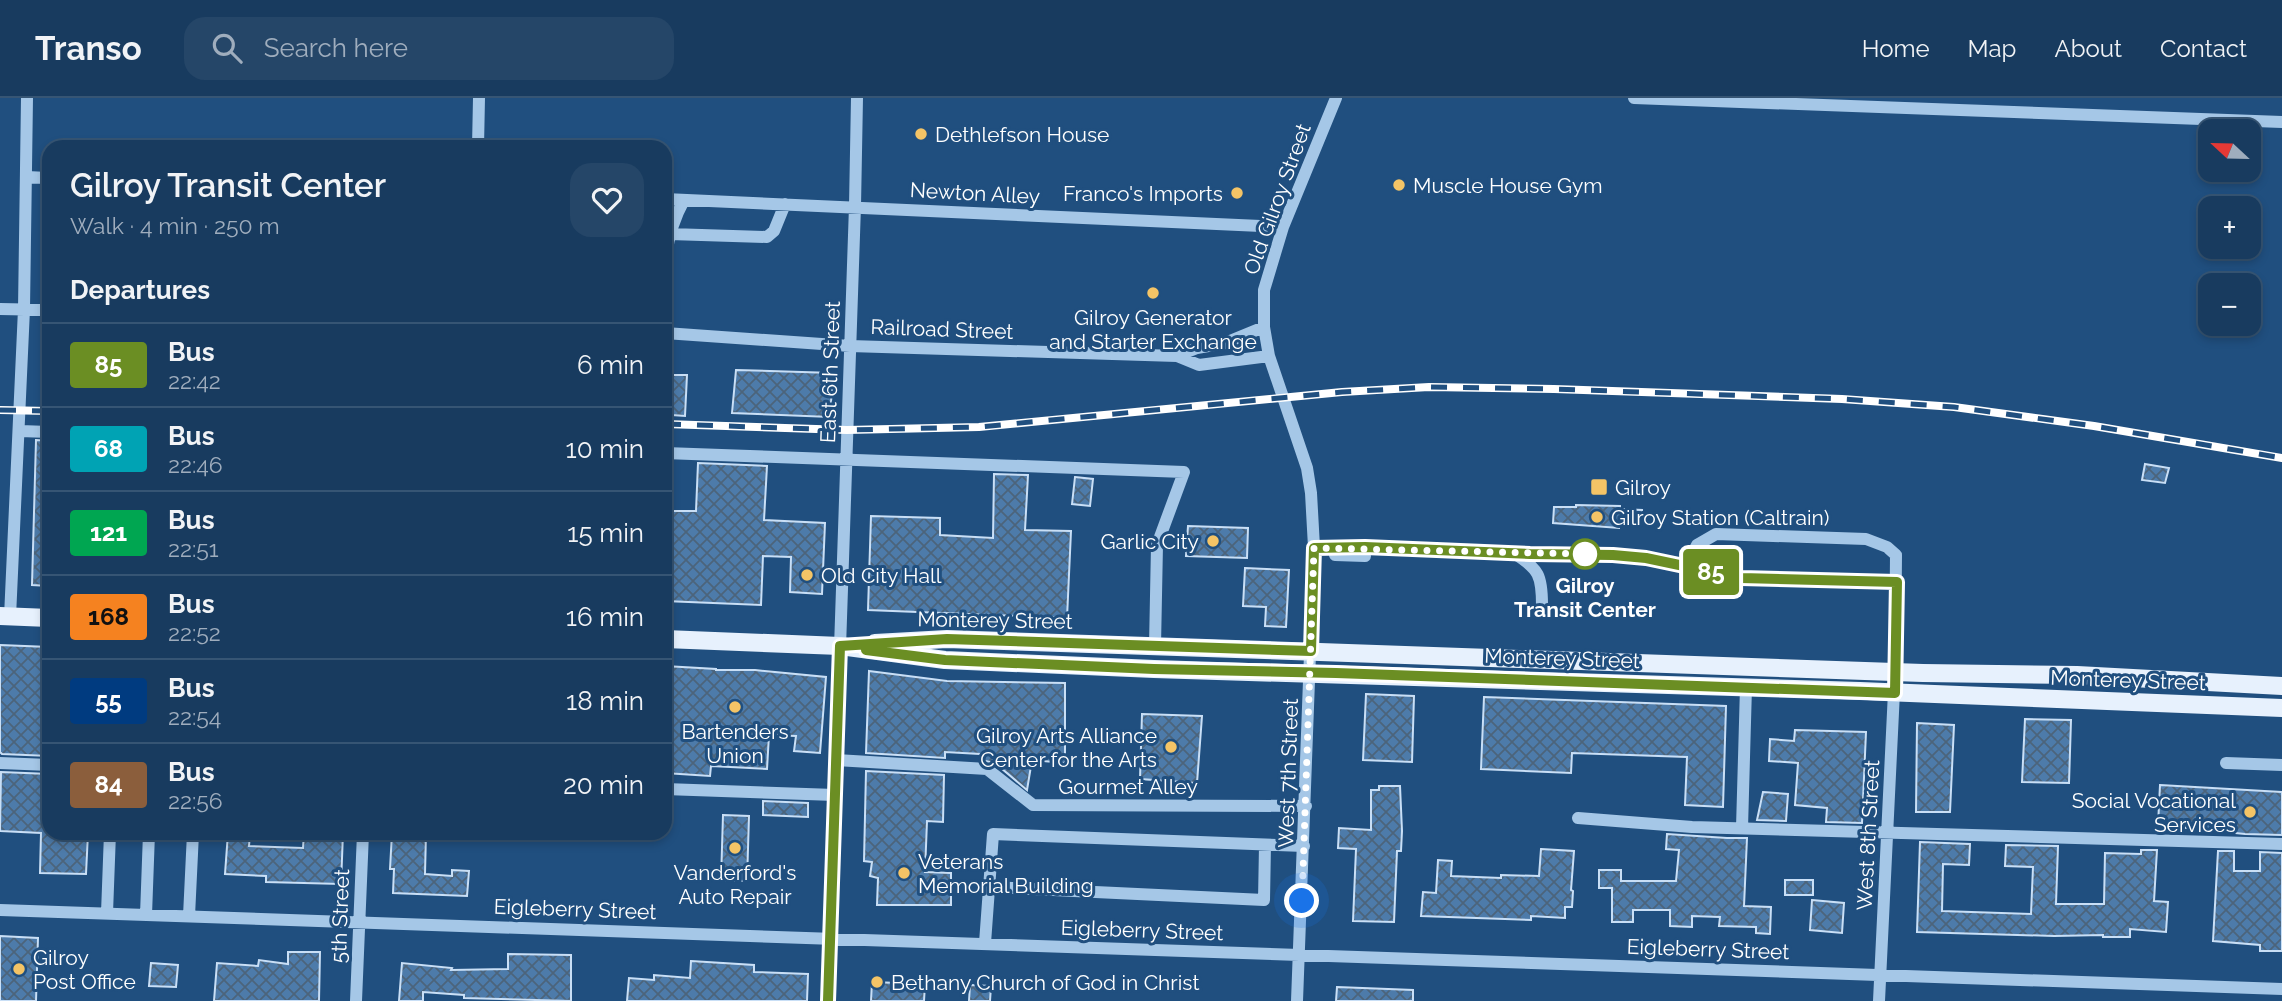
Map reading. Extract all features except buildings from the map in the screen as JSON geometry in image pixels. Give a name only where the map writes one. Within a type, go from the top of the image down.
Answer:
[{"type":"main road","points":[[5,617],[42,618]]},
{"type":"main road","name":"Monterey Street","points":[[672,639],[840,646],[945,660],[1154,669],[1746,687],[2282,708]]},
{"type":"main road","name":"Monterey Street","points":[[840,646],[947,639],[2077,675],[2282,685]]},
{"type":"street","points":[[5,617],[20,431],[27,98]]},
{"type":"street","points":[[478,140],[479,98]]},
{"type":"street","name":"East 6th Street","points":[[828,1001],[857,98]]},
{"type":"street","name":"Old Gilroy Street","points":[[1314,551],[1307,468],[1269,356],[1264,327],[1264,290],[1283,227],[1336,98]]},
{"type":"street","points":[[1634,98],[1838,102],[2282,122]]},
{"type":"street","points":[[26,177],[42,178]]},
{"type":"street","name":"Newton Alley","points":[[672,199],[1283,227]]},
{"type":"street","points":[[672,228],[684,200]]},
{"type":"street","points":[[672,234],[767,237],[774,231],[785,204]]},
{"type":"street","points":[[0,309],[42,310]]},
{"type":"street","name":"Railroad Street","points":[[1177,356],[1198,348],[1224,343],[1264,327]]},
{"type":"street","name":"Railroad Street","points":[[672,333],[849,346],[1177,356],[1199,365],[1269,356]]},
{"type":"street","points":[[20,431],[42,432]]},
{"type":"street","points":[[672,453],[1184,472],[1157,545],[1155,646]]},
{"type":"street","name":"West 8th Street","points":[[1686,566],[1697,545],[1716,534],[1866,539],[1887,547],[1896,555],[1895,693],[1879,1001]]},
{"type":"street","points":[[1314,551],[1613,555],[1646,558],[1741,578],[1897,582]]},
{"type":"street","name":"West 7th Street","points":[[1297,1001],[1314,551]]},
{"type":"street","points":[[1514,554],[1531,564],[1542,580],[1542,605]]},
{"type":"street","points":[[1742,828],[1746,687]]},
{"type":"street","name":"Gourmet Alley","points":[[836,760],[987,769],[1033,805],[1306,806]]},
{"type":"street","points":[[0,763],[42,765]]},
{"type":"street","points":[[2226,764],[2282,765]]},
{"type":"street","points":[[672,789],[835,795]]},
{"type":"street","points":[[1578,818],[1692,827],[2282,844]]},
{"type":"street","points":[[985,943],[993,834],[1304,846]]},
{"type":"street","points":[[107,913],[110,840]]},
{"type":"street","points":[[146,915],[149,840]]},
{"type":"street","points":[[189,916],[193,840]]},
{"type":"street","name":"5th Street","points":[[356,1001],[363,840]]},
{"type":"street","points":[[990,887],[1264,900],[1265,845]]},
{"type":"street","name":"Eigleberry Street","points":[[0,909],[2282,989]]},
{"type":"railway","points":[[672,424],[847,430],[979,427],[1342,392],[1429,387],[1554,389],[1842,399],[1954,407],[2094,426],[2282,458]]},
{"type":"railway","points":[[0,410],[42,411]]},
{"type":"bus line","name":"85","points":[[828,1001],[840,646],[947,639],[1311,651],[1314,548],[1365,547],[1545,555],[1613,555],[1646,558],[1741,578],[1897,582],[1895,693],[1154,669],[945,660],[866,650]]},
{"type":"place","name":"Dethlefson House","points":[[921,134]]},
{"type":"place","name":"Muscle House Gym","points":[[1399,185]]},
{"type":"place","name":"Franco's Imports","points":[[1237,193]]},
{"type":"place","name":"Gilroy Generator and Starter Exchange","points":[[1153,293]]},
{"type":"place","name":"Gilroy","points":[[1599,487]]},
{"type":"place","name":"Gilroy Station (Caltrain)","points":[[1597,517]]},
{"type":"place","name":"Garlic City","points":[[1213,541]]},
{"type":"place","name":"Gilroy Transit Center","points":[[1585,554]]},
{"type":"place","name":"Old City Hall","points":[[807,575]]},
{"type":"place","name":"Bartenders Union","points":[[735,707]]},
{"type":"place","name":"Gilroy Arts Alliance Center for the Arts","points":[[1171,747]]},
{"type":"place","name":"Social Vocational Services","points":[[2250,812]]},
{"type":"place","name":"Vanderford's Auto Repair","points":[[735,848]]},
{"type":"place","name":"Veterans Memorial Building","points":[[904,873]]},
{"type":"place","name":"Gilroy Post Office","points":[[19,969]]},
{"type":"place","name":"Bethany Church of God in Christ","points":[[877,982]]},
{"type":"route","points":[[1302,901],[1314,548],[1365,547],[1585,554]]}]
